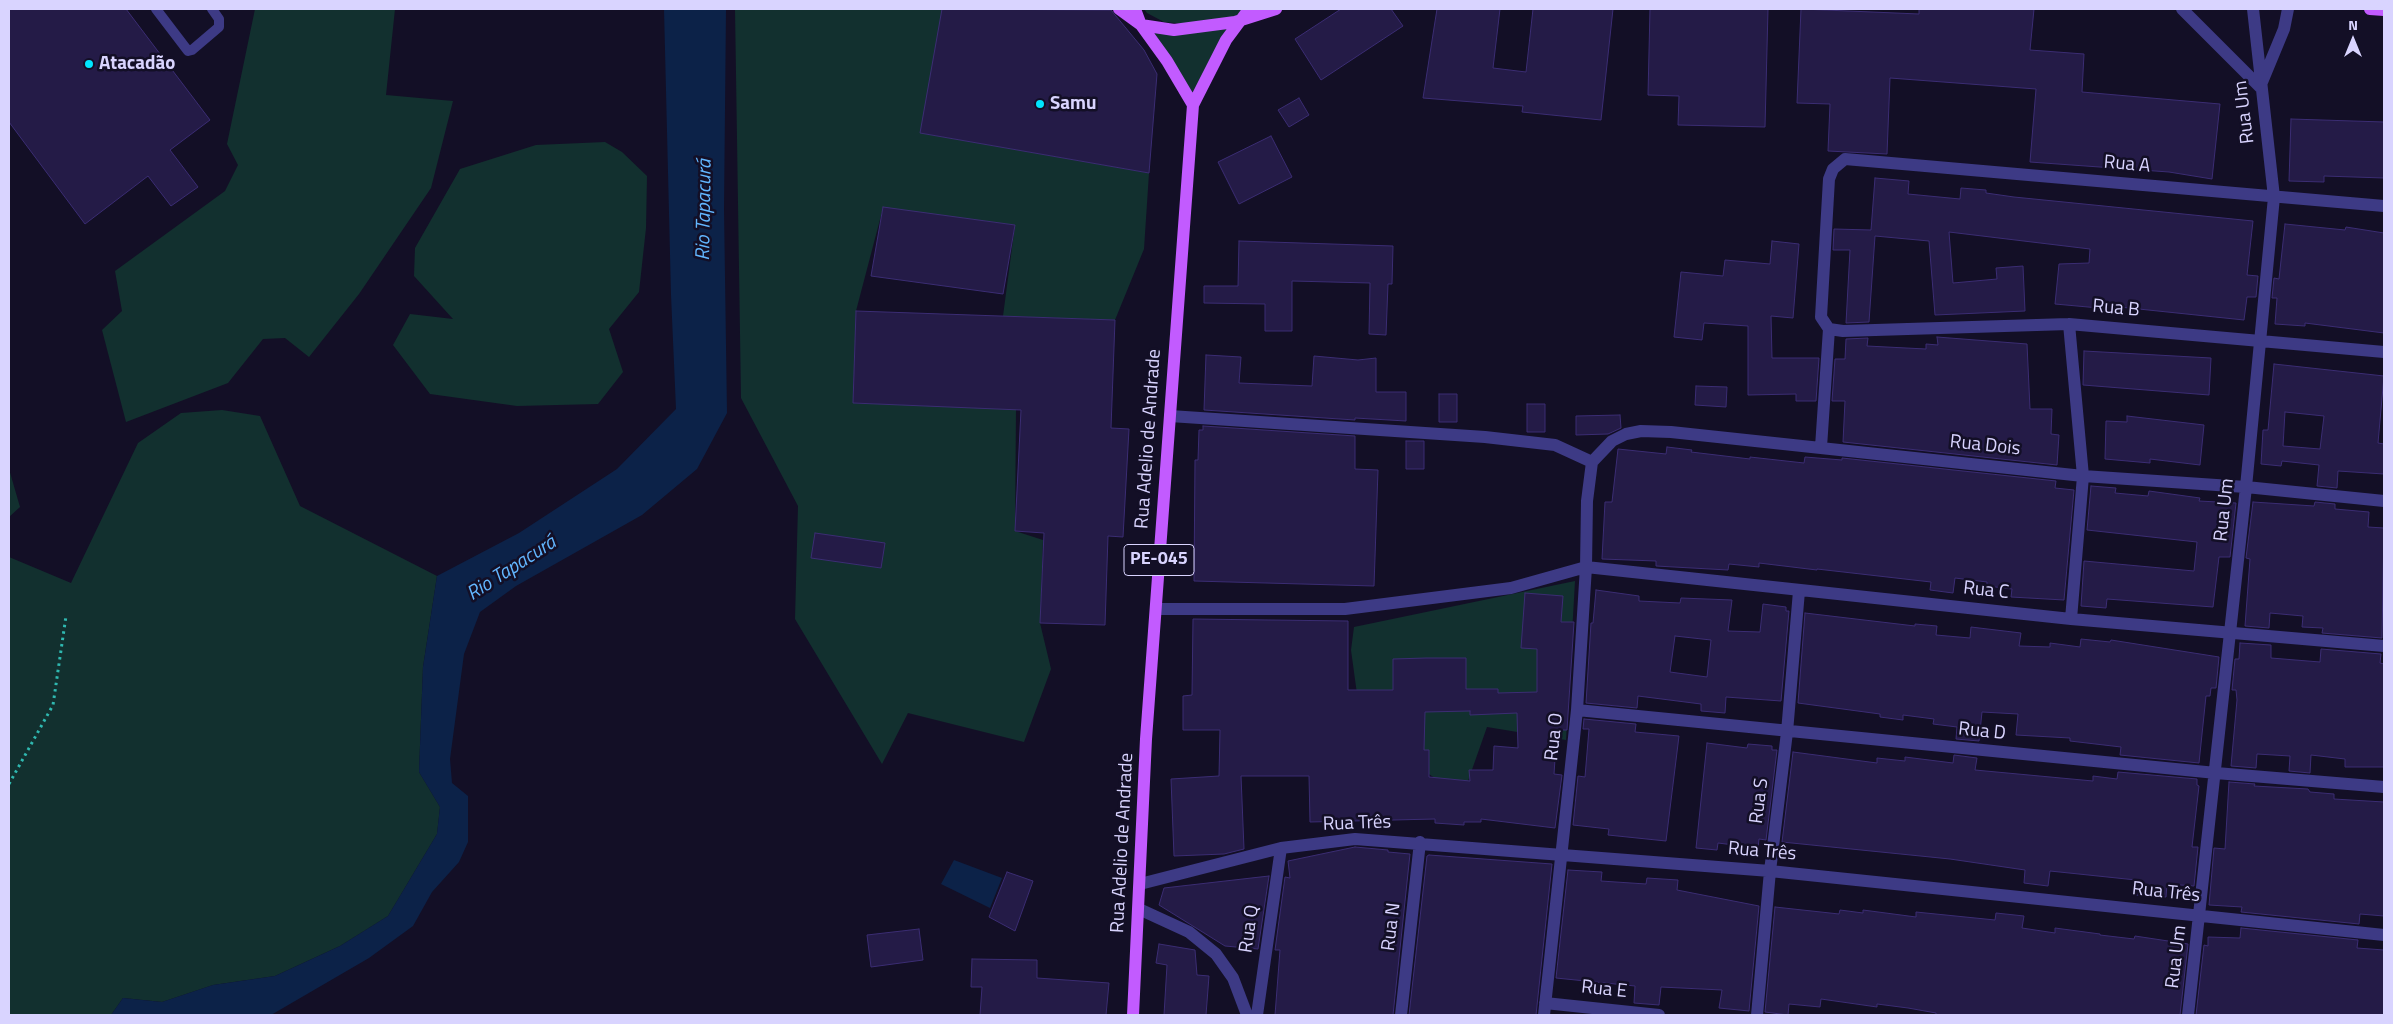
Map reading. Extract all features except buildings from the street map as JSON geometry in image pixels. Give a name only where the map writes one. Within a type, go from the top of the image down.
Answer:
[{"type":"main road","points":[[1119,9],[1141,25],[1174,30],[1208,27],[1241,20],[1276,9]]},
{"type":"main road","points":[[1134,9],[1141,25],[1167,61],[1192,105]]},
{"type":"main road","points":[[1192,105],[1210,67],[1249,9]]},
{"type":"main road","points":[[2370,9],[2384,10]]},
{"type":"main road","name":"Rua Adelio de Andrade","points":[[1132,1015],[1139,909],[1146,739],[1192,105]]},
{"type":"street","points":[[2182,9],[2260,87],[2284,29],[2288,9]]},
{"type":"street","name":"Rua Um","points":[[2188,1015],[2216,774],[2274,197],[2260,87],[2253,9]]},
{"type":"street","name":"Rua A","points":[[1829,328],[1821,317],[1829,179],[1838,162],[1845,159],[2384,206]]},
{"type":"street","points":[[2069,324],[2083,476],[2070,618]]},
{"type":"street","name":"Rua B","points":[[1829,328],[1843,331],[2069,324],[2384,352]]},
{"type":"street","points":[[1821,447],[1829,328]]},
{"type":"street","points":[[1170,416],[1546,444],[1555,445],[1592,462]]},
{"type":"street","name":"Rua Dois","points":[[1592,462],[1612,441],[1641,431],[1821,447],[2083,476],[2246,487],[2384,501]]},
{"type":"street","name":"Rua O","points":[[1544,1009],[1562,856],[1576,710],[1586,567],[1587,501],[1592,462]]},
{"type":"street","points":[[1156,609],[1345,609],[1511,588],[1586,567]]},
{"type":"street","name":"Rua C","points":[[1586,567],[1799,591],[2070,618],[2384,646]]},
{"type":"street","name":"Rua S","points":[[1757,1015],[1770,871],[1787,732],[1799,591]]},
{"type":"street","name":"Rua D","points":[[1576,710],[2216,774],[2384,787]]},
{"type":"street","name":"Rua Três","points":[[1140,884],[1281,848],[1355,839],[1420,842],[1562,856],[1770,871],[2384,935]]},
{"type":"street","name":"Rua N","points":[[1401,1015],[1420,842]]},
{"type":"street","name":"Rua Q","points":[[1257,1015],[1281,848]]},
{"type":"street","points":[[1139,909],[1189,932],[1216,954],[1233,978],[1247,1015]]},
{"type":"street","name":"Rua E","points":[[1544,1009],[1659,1015]]},
{"type":"lane","points":[[156,9],[188,51],[192,50],[219,27],[220,19],[212,9]]},
{"type":"path","points":[[9,784],[53,705],[66,616]]},
{"type":"green space","points":[[255,9],[395,9],[386,95],[453,101],[431,188],[359,294],[309,357],[285,338],[263,339],[228,383],[126,422],[102,330],[122,311],[115,271],[225,191],[238,165],[227,144]]},
{"type":"green space","points":[[735,9],[943,9],[921,133],[1149,173],[1144,249],[1115,320],[1003,316],[1015,225],[883,208],[856,311],[853,403],[1016,409],[1015,531],[1043,540],[1040,623],[1051,669],[1024,742],[908,713],[882,764],[795,619],[798,506],[741,398]]},
{"type":"green space","points":[[1144,9],[1244,9],[1238,19],[1188,24],[1164,22],[1147,13]]},
{"type":"green space","points":[[1235,27],[1192,93],[1151,32]]},
{"type":"green space","points":[[605,142],[622,152],[647,176],[646,228],[639,292],[609,329],[623,372],[598,404],[517,406],[430,394],[393,345],[410,314],[453,319],[414,276],[415,248],[460,169],[536,145]]},
{"type":"green space","points":[[222,410],[260,416],[300,506],[437,576],[423,667],[419,772],[440,807],[437,834],[388,916],[340,946],[275,976],[213,985],[162,1002],[123,998],[111,1015],[9,1015],[9,557],[71,583],[138,443],[181,413]]},
{"type":"green space","points":[[9,469],[20,507],[9,517]]},
{"type":"green space","points":[[1575,581],[1566,740],[1487,727],[1468,781],[1435,778],[1358,729],[1357,694],[1351,650],[1354,627]]},
{"type":"water","name":"Rio Tapacurá","points":[[664,9],[726,9],[724,209],[727,413],[697,469],[642,515],[516,586],[480,612],[464,654],[450,759],[452,783],[468,796],[468,842],[459,862],[432,892],[413,926],[369,958],[271,1015],[111,1015],[123,998],[162,1002],[213,985],[275,976],[340,946],[388,916],[437,834],[440,807],[419,772],[423,667],[437,576],[519,533],[617,469],[676,409],[671,295]]},
{"type":"water","points":[[954,860],[1002,878],[990,908],[941,884]]},
{"type":"place","name":"Atacadão","points":[[89,64]]},
{"type":"place","name":"Samu","points":[[1040,104]]}]
